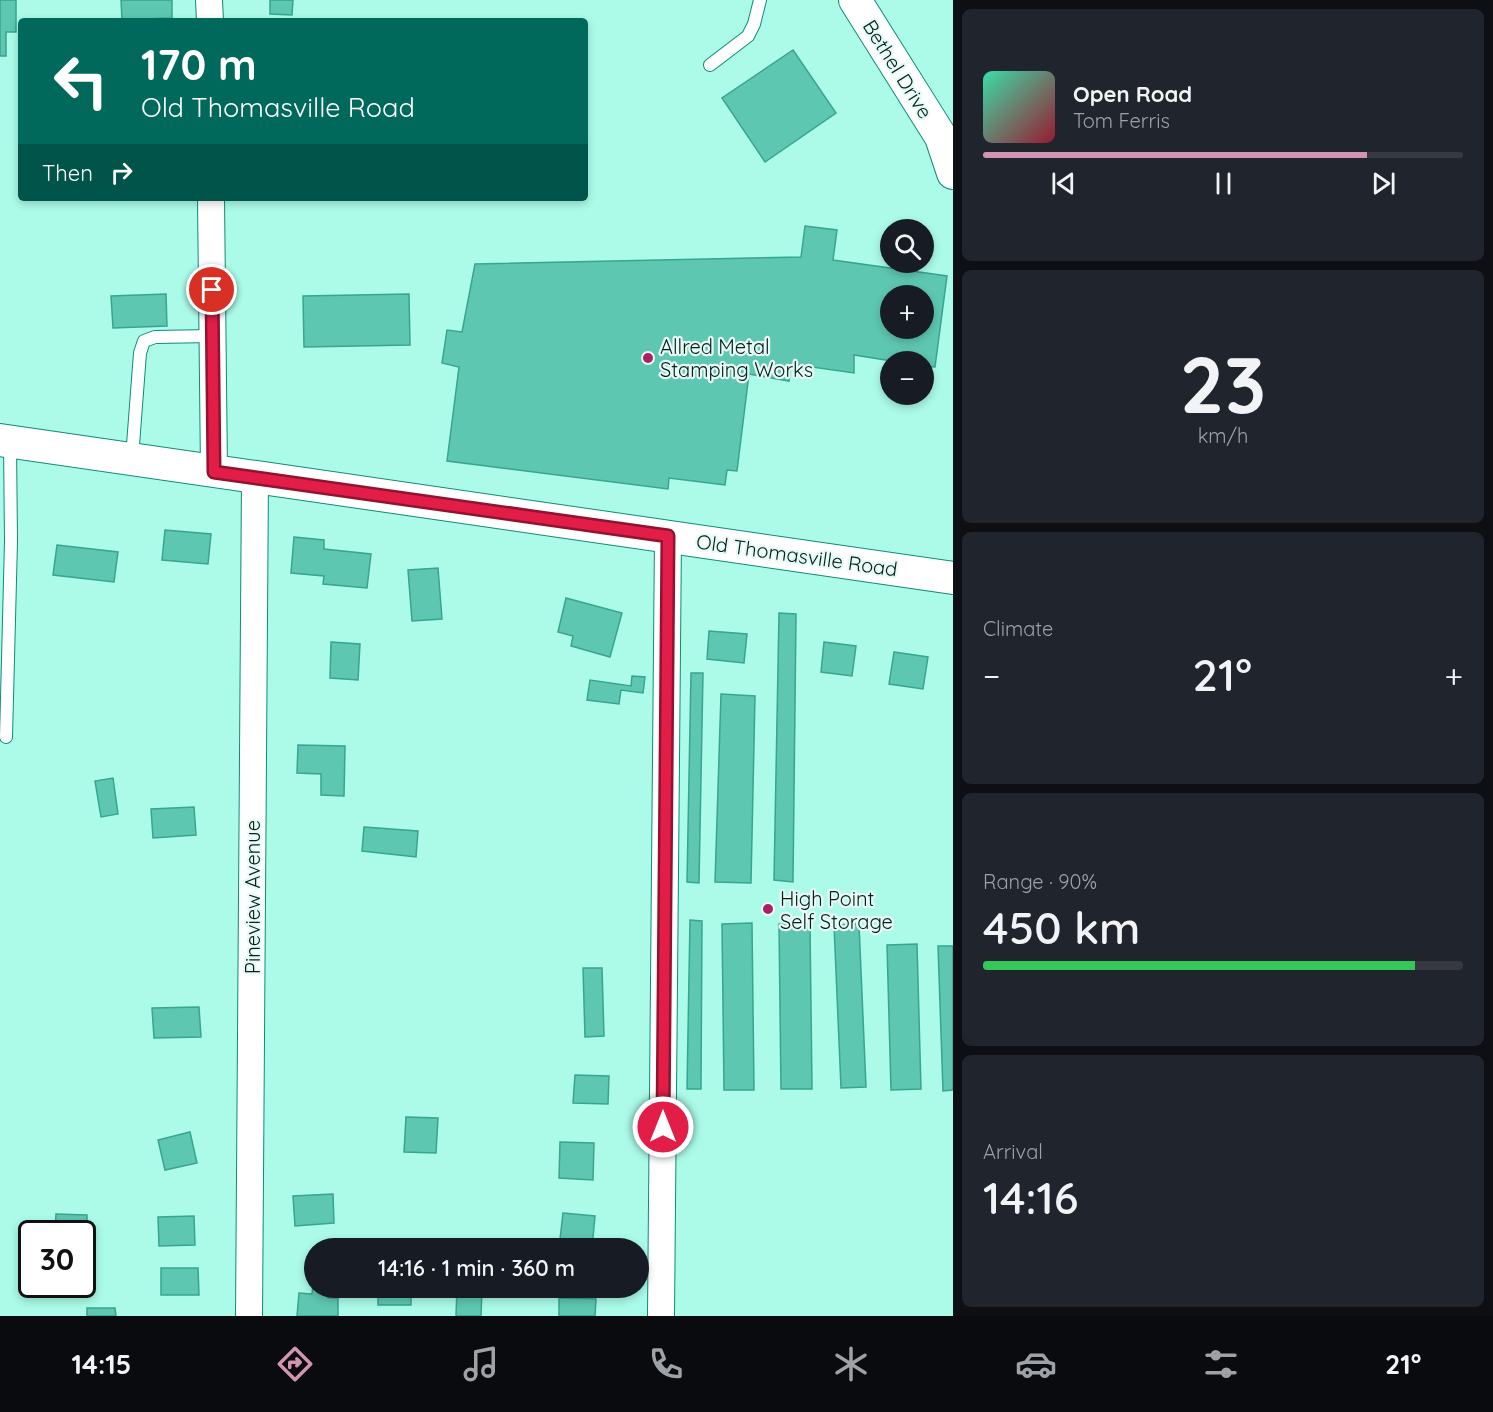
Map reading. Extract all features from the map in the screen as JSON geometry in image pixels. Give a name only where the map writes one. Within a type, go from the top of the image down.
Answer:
[{"type":"street","points":[[209,0],[210,18]]},
{"type":"street","name":"Bethel Drive","points":[[855,0],[941,137],[953,173]]},
{"type":"street","points":[[211,201],[214,472]]},
{"type":"street","name":"Old Thomasville Road","points":[[5,441],[953,578]]},
{"type":"street","name":"Pineview Avenue","points":[[249,1316],[255,478]]},
{"type":"street","points":[[661,1316],[668,536]]},
{"type":"lane","points":[[710,65],[748,36],[754,24],[760,0]]},
{"type":"lane","points":[[132,460],[140,353],[144,341],[155,337],[212,336]]},
{"type":"lane","points":[[5,441],[11,542],[6,736]]},
{"type":"building","points":[[0,0],[16,0],[16,32],[6,32],[6,56],[0,56]]},
{"type":"building","points":[[121,0],[172,0],[172,18],[122,18]]},
{"type":"building","points":[[270,0],[293,0],[292,15],[270,14]]},
{"type":"building","points":[[793,50],[836,113],[765,162],[722,98]]},
{"type":"building","name":"Allred Metal Stamping Works","points":[[805,226],[837,230],[833,260],[880,267],[880,273],[926,273],[947,276],[935,367],[934,351],[880,351],[880,359],[854,355],[854,373],[791,364],[789,381],[749,374],[737,471],[727,470],[725,485],[669,478],[668,489],[447,461],[459,367],[442,363],[447,330],[462,332],[475,264],[801,257]]},
{"type":"building","points":[[166,294],[167,326],[113,328],[111,296]]},
{"type":"building","points":[[409,294],[410,345],[304,347],[303,296]]},
{"type":"building","points":[[165,530],[211,534],[208,564],[162,560]]},
{"type":"building","points":[[294,537],[324,540],[324,549],[371,554],[367,588],[323,584],[324,576],[291,573]]},
{"type":"building","points":[[57,545],[118,552],[114,582],[53,575]]},
{"type":"building","points":[[438,568],[442,619],[412,621],[408,570]]},
{"type":"building","points":[[566,598],[622,613],[610,657],[571,646],[573,636],[558,632]]},
{"type":"building","points":[[779,613],[796,614],[793,882],[774,880]]},
{"type":"building","points":[[709,631],[747,634],[744,663],[707,659]]},
{"type":"building","points":[[331,642],[360,644],[358,680],[330,678]]},
{"type":"building","points":[[824,642],[856,646],[852,676],[821,672]]},
{"type":"building","points":[[894,652],[928,657],[923,689],[889,684]]},
{"type":"building","points":[[691,673],[703,673],[699,883],[687,882]]},
{"type":"building","points":[[632,676],[645,677],[643,693],[621,690],[619,704],[587,700],[590,680],[631,686]]},
{"type":"building","points":[[721,694],[755,696],[751,883],[715,882]]},
{"type":"building","points":[[298,745],[345,746],[344,796],[321,795],[321,774],[297,773]]},
{"type":"building","points":[[113,778],[118,814],[101,817],[95,781]]},
{"type":"building","points":[[194,807],[196,835],[153,838],[151,809]]},
{"type":"building","points":[[364,827],[418,831],[416,857],[362,851]]},
{"type":"building","points":[[690,920],[702,921],[701,1089],[687,1089]]},
{"type":"building","points":[[752,923],[754,1090],[724,1090],[722,924]]},
{"type":"building","points":[[779,924],[810,924],[812,1089],[781,1089]]},
{"type":"building","points":[[859,924],[866,1087],[841,1088],[834,925]]},
{"type":"building","points":[[917,944],[921,1089],[891,1090],[887,945]]},
{"type":"building","points":[[938,946],[953,946],[953,1090],[943,1091]]},
{"type":"building","points":[[583,968],[602,968],[604,1036],[585,1037]]},
{"type":"building","points":[[199,1007],[201,1037],[154,1038],[152,1008]]},
{"type":"building","points":[[575,1075],[609,1076],[608,1104],[573,1103]]},
{"type":"building","points":[[406,1117],[438,1118],[436,1153],[404,1152]]},
{"type":"building","points":[[190,1132],[197,1163],[165,1170],[158,1140]]},
{"type":"building","points":[[560,1142],[594,1143],[593,1180],[559,1178]]},
{"type":"building","points":[[333,1194],[334,1223],[295,1226],[293,1196]]},
{"type":"building","points":[[563,1213],[595,1216],[593,1238],[560,1238]]},
{"type":"building","points":[[56,1214],[87,1215],[87,1220],[56,1220]]},
{"type":"building","points":[[194,1216],[195,1245],[159,1246],[158,1217]]},
{"type":"building","points":[[161,1268],[198,1268],[199,1295],[161,1295]]},
{"type":"building","points":[[299,1293],[304,1293],[304,1298],[338,1298],[338,1316],[297,1316]]},
{"type":"building","points":[[378,1298],[411,1298],[411,1305],[378,1305]]},
{"type":"building","points":[[457,1298],[482,1298],[481,1316],[456,1316]]},
{"type":"building","points":[[559,1298],[596,1299],[595,1316],[559,1316]]},
{"type":"building","points":[[87,1308],[115,1308],[116,1316],[87,1316]]},
{"type":"place","name":"Allred Metal Stamping Works","points":[[648,358]]},
{"type":"place","name":"High Point Self Storage","points":[[768,909]]},
{"type":"route","points":[[212,290],[214,472],[668,536],[663,1127]]}]
